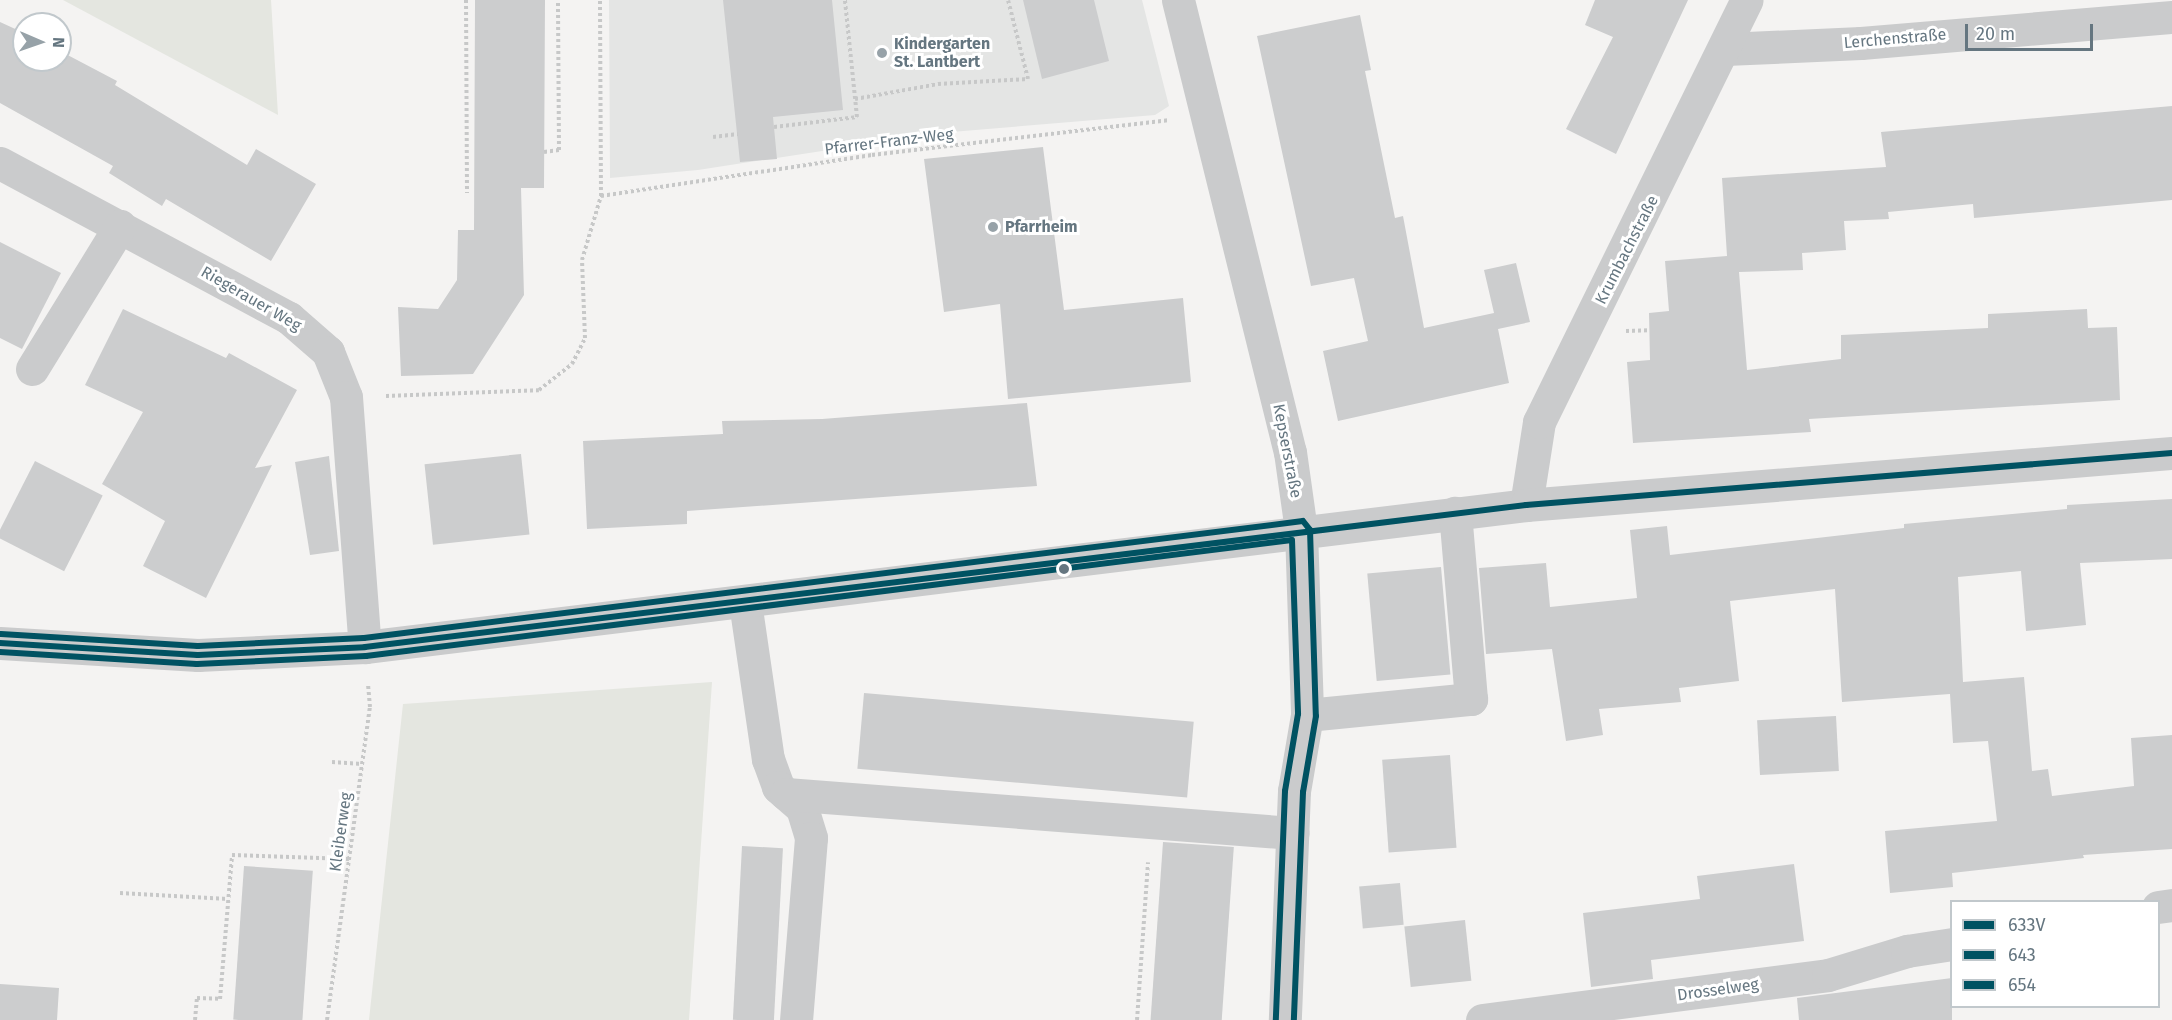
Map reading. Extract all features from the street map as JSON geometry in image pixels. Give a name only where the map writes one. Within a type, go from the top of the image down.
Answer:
[{"type":"street","name":"Kepserstraße","points":[[1178,0],[1290,452],[1301,530],[1307,716],[1294,791],[1285,1020]]},
{"type":"street","name":"Krumbachstraße","points":[[1527,505],[1539,422],[1725,49],[1747,0]]},
{"type":"street","name":"Lerchenstraße","points":[[1725,49],[1861,43],[2172,17]]},
{"type":"street","name":"Riegerauer Weg","points":[[0,163],[120,226],[306,330],[328,352],[346,398],[366,647]]},
{"type":"street","points":[[32,369],[120,226]]},
{"type":"street","points":[[0,643],[198,655],[366,647],[745,602],[1301,530],[1527,505],[2172,453]]},
{"type":"street","points":[[1307,716],[1471,699],[1455,513]]},
{"type":"street","points":[[745,602],[768,759],[786,794],[802,808],[811,838],[796,1020]]},
{"type":"street","points":[[786,794],[1293,833]]},
{"type":"street","name":"Drosselweg","points":[[1482,1020],[1828,975],[1907,951],[1950,944]]},
{"type":"path","points":[[466,0],[468,193]]},
{"type":"path","points":[[544,152],[559,150],[558,0]]},
{"type":"path","points":[[346,398],[539,390],[572,364],[585,338],[582,260],[601,196],[600,0]]},
{"type":"path","points":[[774,127],[857,117],[845,0]]},
{"type":"path","points":[[855,99],[938,84],[1028,79],[1008,0]]},
{"type":"path","name":"Pfarrer-Franz-Weg","points":[[601,196],[872,155],[1180,119]]},
{"type":"path","points":[[713,137],[738,134]]},
{"type":"path","name":"Kleiberweg","points":[[327,1020],[370,707],[366,647]]},
{"type":"path","points":[[332,762],[362,764]]},
{"type":"path","points":[[1137,1020],[1150,822]]},
{"type":"path","points":[[195,1020],[197,998],[220,999],[232,855],[349,859]]},
{"type":"path","points":[[120,892],[228,899]]},
{"type":"shaded area","points":[[63,0],[271,0],[278,115]]},
{"type":"shaded area","name":"Kindergarten St. Lantbert","points":[[609,0],[1142,0],[1169,106],[1155,115],[939,133],[698,170],[610,178]]},
{"type":"shaded area","points":[[712,682],[689,1020],[369,1020],[403,704]]},
{"type":"building","points":[[475,0],[545,0],[544,188],[521,188],[524,295],[473,374],[401,376],[398,307],[438,309],[457,280],[458,230],[474,230]]},
{"type":"building","points":[[723,0],[832,0],[843,110],[773,117],[777,159],[740,162]]},
{"type":"building","points":[[1023,0],[1094,0],[1109,61],[1042,79]]},
{"type":"building","points":[[1595,0],[1688,0],[1616,154],[1566,129],[1613,37],[1585,25]]},
{"type":"building","points":[[1360,15],[1371,70],[1365,71],[1395,218],[1403,216],[1424,328],[1494,313],[1484,270],[1516,263],[1530,322],[1498,329],[1509,383],[1338,421],[1323,351],[1368,341],[1354,278],[1311,286],[1257,36]]},
{"type":"building","points":[[0,22],[12,28],[12,72],[72,72],[72,57],[117,81],[115,85],[247,165],[256,149],[316,184],[271,261],[166,199],[162,206],[109,173],[113,166],[0,103]]},
{"type":"building","points":[[2172,106],[2172,200],[1974,218],[1973,204],[1888,212],[1889,219],[1844,221],[1846,250],[1802,253],[1803,270],[1739,272],[1747,370],[1841,359],[1841,335],[1988,328],[1988,314],[2087,309],[2088,328],[2117,327],[2120,400],[1809,419],[1811,432],[1633,443],[1627,362],[1650,360],[1649,313],[1669,311],[1665,261],[1727,256],[1722,178],[1886,167],[1881,132]]},
{"type":"building","points":[[1043,147],[1064,310],[1183,298],[1191,382],[1008,399],[1000,304],[944,312],[924,159]]},
{"type":"building","points":[[0,242],[61,273],[22,349],[0,338]]},
{"type":"building","points":[[123,309],[226,358],[229,353],[297,390],[255,468],[272,465],[206,598],[143,566],[165,521],[102,484],[143,412],[85,385]]},
{"type":"building","points":[[1027,403],[1037,486],[687,511],[687,524],[587,529],[583,441],[723,434],[722,421],[822,419]]},
{"type":"building","points":[[521,454],[529,535],[433,545],[425,464]]},
{"type":"building","points":[[329,456],[339,551],[310,555],[295,462]]},
{"type":"building","points":[[35,461],[103,496],[64,571],[0,539],[0,530]]},
{"type":"building","points":[[2172,499],[2172,559],[2080,563],[2086,625],[2026,631],[2021,571],[1958,577],[1963,682],[2024,677],[2032,771],[2048,769],[2052,796],[2134,786],[2131,738],[2172,735],[2172,849],[2083,855],[2084,858],[1952,873],[1953,887],[1890,893],[1885,831],[1997,821],[1988,741],[1953,743],[1950,694],[1842,702],[1835,589],[1730,601],[1739,681],[1679,688],[1681,702],[1599,709],[1603,735],[1566,741],[1552,649],[1486,654],[1479,568],[1546,563],[1550,607],[1637,598],[1630,530],[1667,526],[1670,555],[1904,528],[1904,524],[2067,509],[2067,505]]},
{"type":"building","points":[[1441,567],[1450,675],[1377,681],[1367,573]]},
{"type":"building","points":[[864,693],[1194,722],[1187,798],[857,769]]},
{"type":"building","points":[[1836,716],[1839,771],[1760,775],[1757,720]]},
{"type":"building","points":[[1450,755],[1456,848],[1389,853],[1382,760]]},
{"type":"building","points":[[1163,842],[1234,847],[1222,1020],[1151,1020]]},
{"type":"building","points":[[742,846],[783,848],[774,1020],[733,1020]]},
{"type":"building","points":[[1794,864],[1804,941],[1651,960],[1653,979],[1591,987],[1583,913],[1700,899],[1697,876]]},
{"type":"building","points":[[244,866],[313,871],[302,1020],[233,1020]]},
{"type":"building","points":[[1400,883],[1404,925],[1363,928],[1359,887]]},
{"type":"building","points":[[1465,920],[1471,981],[1411,987],[1404,926]]},
{"type":"building","points":[[1950,978],[1952,1020],[1799,1020],[1797,998]]},
{"type":"building","points":[[0,984],[59,988],[57,1020],[0,1020]]},
{"type":"transit line","name":"633V","points":[[0,643],[198,655],[365,647],[1526,505],[2172,453]]},
{"type":"transit line","name":"654","points":[[1,634],[198,646],[364,638],[1303,521],[1310,530],[1316,716],[1303,792],[1294,1020]]},
{"type":"transit line","name":"643","points":[[0,652],[197,664],[366,656],[1292,540],[1298,714],[1285,791],[1276,1020]]},
{"type":"place","name":"Kindergarten St. Lantbert","points":[[882,53]]},
{"type":"place","name":"Pfarrheim","points":[[993,227]]}]
